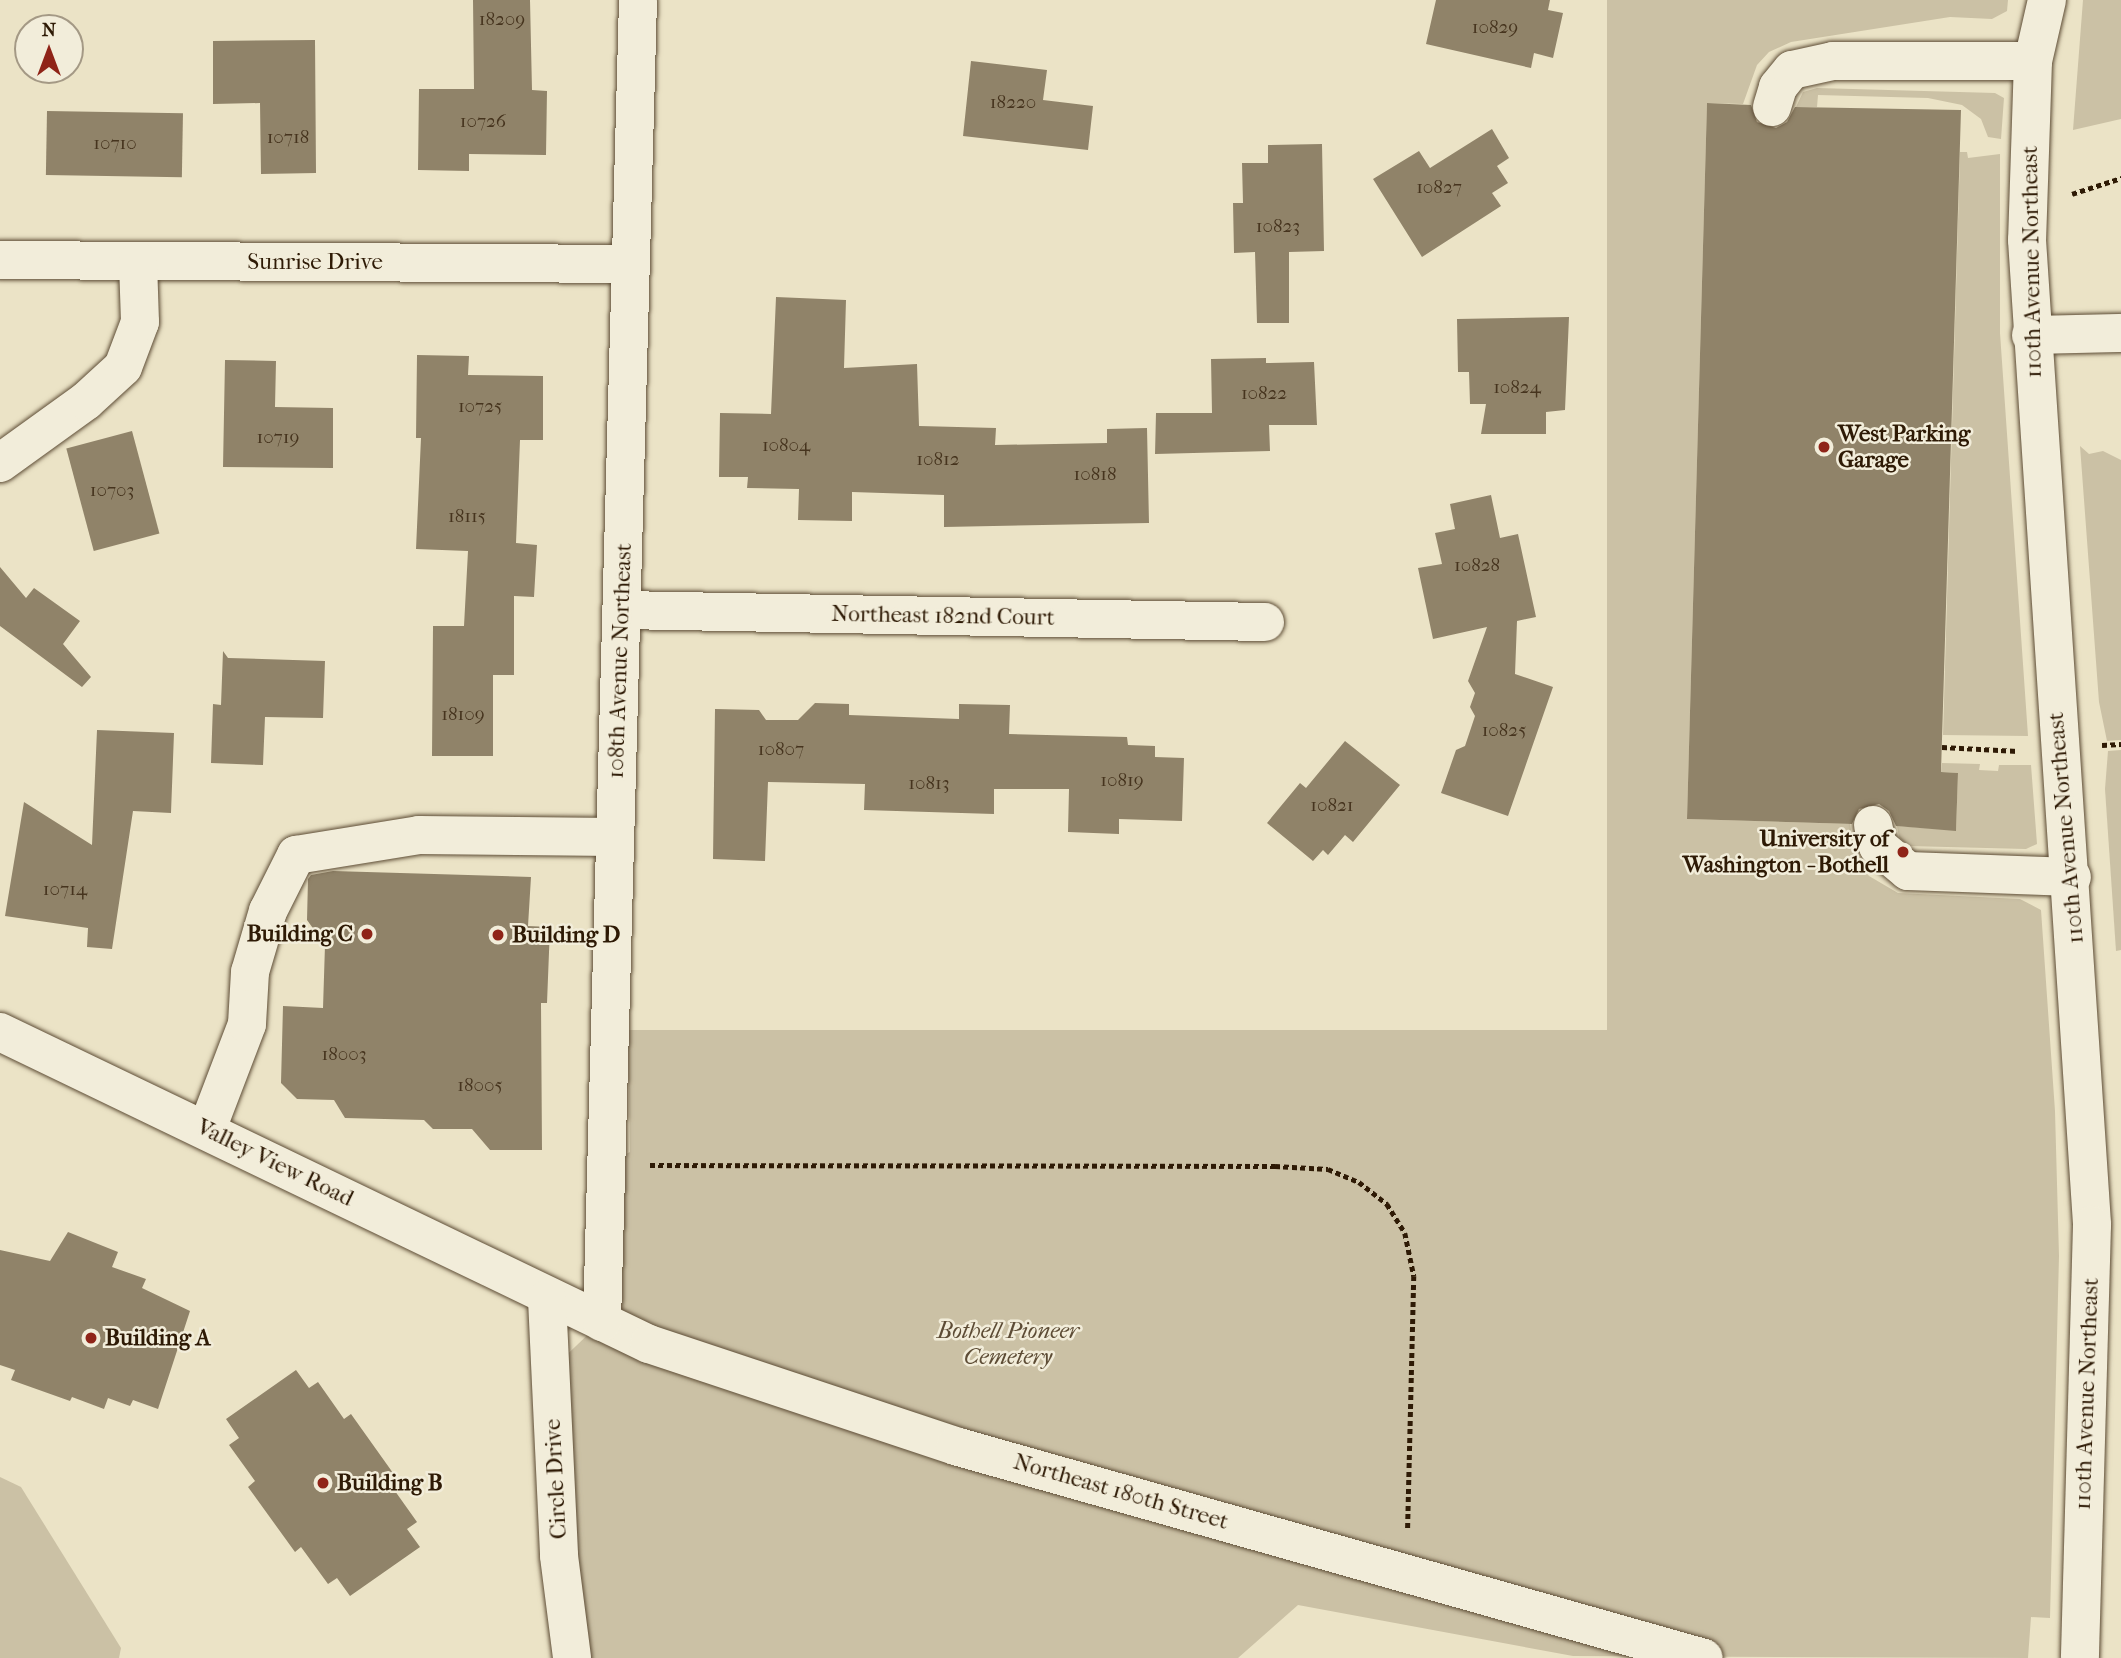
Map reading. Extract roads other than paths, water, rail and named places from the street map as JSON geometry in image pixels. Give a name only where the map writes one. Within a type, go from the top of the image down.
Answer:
[{"type":"street","name":"108th Avenue Northeast","points":[[602,1322],[604,1165],[638,0]]},
{"type":"street","name":"110th Avenue Northeast","points":[[2047,0],[2033,61],[2028,240],[2031,335],[2072,877],[2092,1226],[2080,1658]]},
{"type":"street","points":[[1772,107],[1777,87],[1792,70],[1833,61],[2033,61]]},
{"type":"street","name":"Sunrise Drive","points":[[0,260],[630,264]]},
{"type":"street","points":[[0,463],[86,401],[123,367],[141,322],[138,261]]},
{"type":"street","points":[[2031,335],[2121,333]]},
{"type":"street","name":"Northeast 182nd Court","points":[[622,610],[1265,622]]},
{"type":"street","points":[[1873,825],[1878,846],[1908,871],[2072,877]]},
{"type":"street","points":[[207,1129],[247,1024],[250,972],[268,911],[296,855],[419,835],[614,838]]},
{"type":"street","name":"Valley View Road","points":[[0,1032],[207,1129],[547,1299]]},
{"type":"street","name":"Northeast 180th Street","points":[[547,1299],[649,1344],[955,1446],[1704,1658]]},
{"type":"street","name":"Circle Drive","points":[[547,1299],[559,1556],[572,1658]]},
{"type":"place","name":"West Parking Garage","points":[[1824,447]]},
{"type":"place","name":"University of Washington - Bothell","points":[[1903,852]]},
{"type":"place","name":"Building C","points":[[367,934]]},
{"type":"place","name":"Building D","points":[[498,935]]},
{"type":"place","name":"Building A","points":[[91,1338]]},
{"type":"place","name":"Building B","points":[[323,1483]]},
{"type":"park label","name":"Bothell Pioneer Cemetery","points":[[1008,1344]]}]
